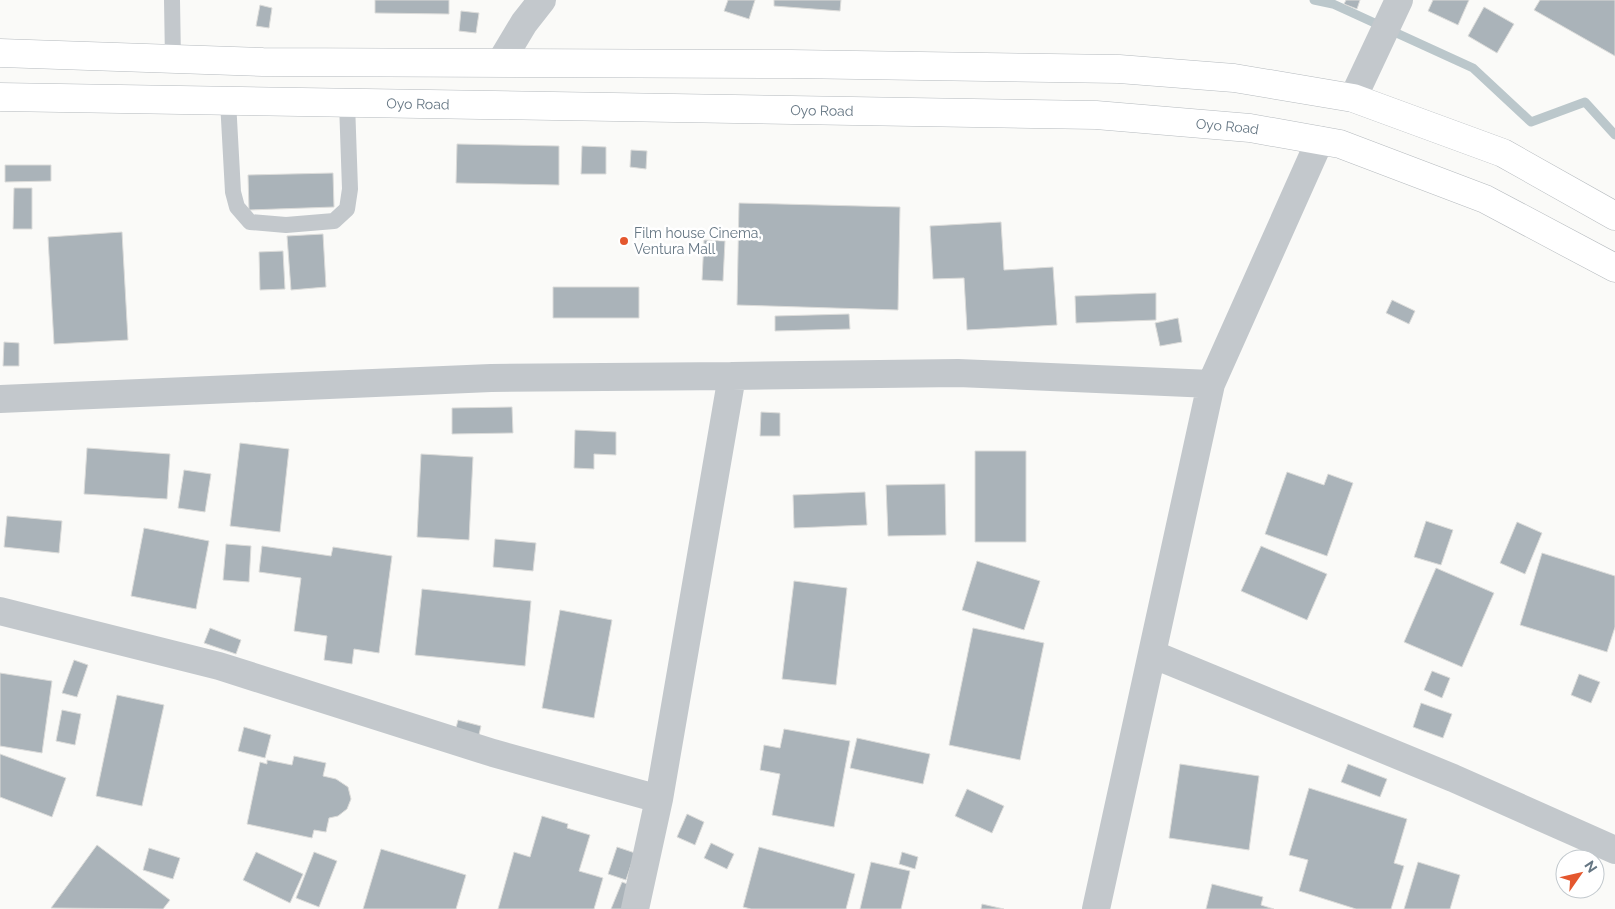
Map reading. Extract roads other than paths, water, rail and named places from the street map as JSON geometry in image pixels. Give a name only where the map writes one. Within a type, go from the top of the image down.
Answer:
[{"type":"main road","points":[[0,53],[173,60],[791,64],[1119,69],[1234,78],[1353,98],[1503,153],[1615,216]]},
{"type":"main road","name":"Oyo Road","points":[[0,97],[1096,115],[1250,128],[1340,144],[1485,199],[1615,268]]},
{"type":"street","points":[[500,63],[524,23],[542,0]]},
{"type":"street","points":[[1353,98],[1399,0]]},
{"type":"street","points":[[1096,909],[1211,384],[1320,140]]},
{"type":"street","points":[[0,398],[490,378],[958,372],[1211,384]]},
{"type":"street","points":[[635,909],[660,799],[732,376]]},
{"type":"street","points":[[0,611],[219,666],[492,753],[660,799]]},
{"type":"street","points":[[1152,654],[1453,778],[1615,850]]},
{"type":"lane","points":[[172,0],[173,60]]},
{"type":"lane","points":[[228,101],[233,192],[237,207],[250,222],[286,225],[334,221],[347,209],[350,189],[347,103]]},
{"type":"waterway","points":[[1314,0],[1333,4],[1473,68],[1531,122],[1585,102],[1615,135]]},
{"type":"place","name":"Film house Cinema, Ventura Mall","points":[[624,241]]}]
